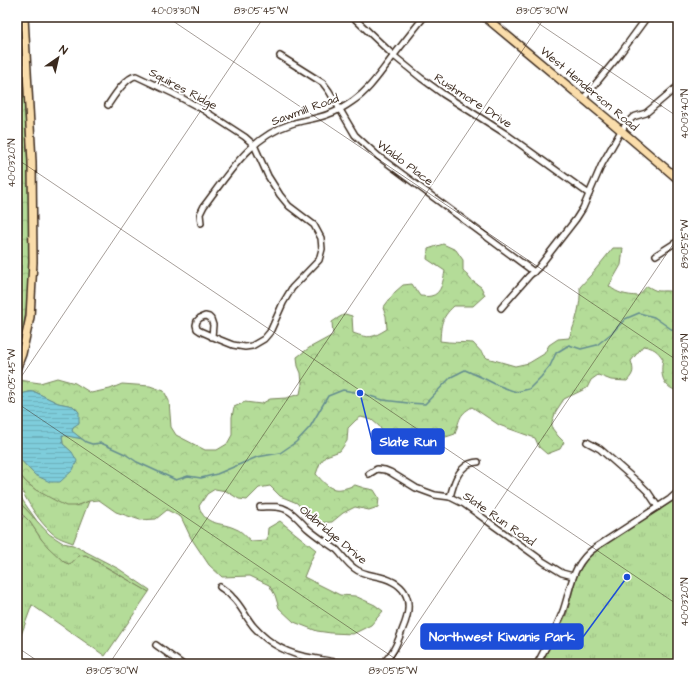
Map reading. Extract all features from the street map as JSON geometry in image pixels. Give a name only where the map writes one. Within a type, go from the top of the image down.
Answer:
[{"type":"main road","points":[[17,367],[23,349],[30,317],[33,262],[32,162],[24,17]]},
{"type":"main road","name":"West Henderson Road","points":[[485,17],[678,179]]},
{"type":"street","name":"Rushmore Drive","points":[[353,17],[394,56],[421,78],[506,134],[589,194]]},
{"type":"street","name":"Sawmill Road","points":[[201,223],[200,214],[204,206],[239,160],[254,144],[278,129],[290,124],[329,114],[355,100],[369,87],[424,17]]},
{"type":"street","points":[[583,99],[617,58],[647,17]]},
{"type":"street","name":"Waldo Place","points":[[280,56],[322,83],[330,92],[355,135],[378,156],[534,272]]},
{"type":"street","name":"Squires Ridge","points":[[108,105],[126,82],[132,76],[136,76],[202,109],[245,136],[254,144]]},
{"type":"street","points":[[501,308],[529,276],[544,262],[576,219],[583,208],[602,164],[627,123],[632,117],[646,113],[678,86]]},
{"type":"street","points":[[212,337],[233,345],[245,347],[252,346],[264,340],[270,332],[286,298],[296,283],[319,260],[321,254],[322,243],[317,230],[310,221],[290,206],[280,195],[268,176],[254,144]]},
{"type":"street","points":[[656,256],[678,241]]},
{"type":"street","points":[[587,442],[600,449],[642,486],[658,507]]},
{"type":"street","points":[[450,497],[455,481],[462,469],[469,464],[478,462]]},
{"type":"street","name":"Slate Run Road","points":[[368,474],[376,469],[385,470],[416,488],[435,495],[450,497],[464,504],[553,569],[573,576]]},
{"type":"street","points":[[537,664],[563,612],[573,576],[578,566],[589,552],[670,499],[678,492]]},
{"type":"street","name":"Oldbridge Drive","points":[[260,507],[274,506],[286,509],[296,516],[311,532],[338,551],[354,568],[362,573],[390,580],[404,591],[407,598],[409,612],[395,649],[386,661],[381,664]]},
{"type":"street","points":[[220,587],[233,597],[254,627],[275,645],[298,655],[343,664]]},
{"type":"street","points":[[513,631],[546,647]]},
{"type":"street","points":[[156,645],[182,664]]},
{"type":"green space","points":[[17,17],[20,17],[29,184],[29,278],[27,305],[17,353],[17,308],[21,266],[22,210],[17,66]]},
{"type":"green space","points":[[443,244],[456,250],[463,260],[463,270],[471,280],[481,287],[485,295],[473,306],[454,306],[446,314],[442,322],[440,341],[473,343],[487,358],[515,366],[529,363],[544,354],[549,345],[558,339],[569,338],[578,313],[580,287],[613,248],[623,248],[621,265],[609,286],[612,289],[626,295],[638,296],[647,286],[659,291],[671,291],[678,294],[678,391],[668,386],[663,379],[663,359],[661,356],[657,351],[643,346],[631,361],[633,372],[627,381],[611,380],[598,375],[591,380],[587,388],[564,399],[556,411],[552,422],[552,428],[564,442],[560,449],[547,454],[539,447],[535,438],[499,425],[472,407],[462,415],[455,434],[446,437],[437,435],[401,442],[391,441],[372,420],[361,417],[348,428],[347,441],[340,451],[326,456],[320,463],[316,474],[329,487],[342,489],[355,485],[374,490],[379,498],[378,507],[369,510],[355,507],[343,513],[332,522],[314,523],[297,503],[280,496],[270,486],[259,488],[247,500],[239,499],[226,491],[215,489],[207,494],[199,506],[205,517],[214,522],[238,530],[251,541],[267,540],[268,528],[280,521],[316,550],[304,577],[340,595],[355,596],[375,605],[383,611],[371,625],[353,634],[317,631],[294,622],[279,608],[275,595],[269,585],[250,576],[222,577],[209,565],[191,538],[181,517],[167,510],[156,519],[140,520],[116,512],[99,500],[89,501],[75,506],[66,506],[36,490],[26,482],[17,471],[17,456],[33,473],[72,452],[63,444],[62,435],[81,438],[72,432],[73,426],[79,422],[73,406],[58,403],[33,391],[17,395],[17,384],[19,380],[40,383],[57,378],[75,383],[91,393],[110,389],[122,384],[150,386],[164,391],[169,401],[171,427],[176,435],[205,450],[217,450],[227,444],[232,435],[232,417],[234,407],[245,402],[261,404],[270,399],[286,398],[300,394],[302,384],[297,357],[309,348],[333,335],[332,322],[345,314],[352,316],[353,333],[371,337],[387,329],[386,316],[383,308],[395,292],[403,285],[412,284],[420,296],[431,296],[438,293],[443,282],[445,271],[427,259],[428,249]]},
{"type":"green space","points":[[17,471],[26,482],[36,490],[75,506],[89,501],[73,543],[61,539],[53,534],[39,518],[19,486]]},
{"type":"green space","points":[[17,488],[23,501],[39,524],[17,501]]},
{"type":"green space","points":[[678,498],[678,655],[670,664],[541,664],[567,613],[578,572],[588,558],[601,547]]},
{"type":"green space","points":[[17,501],[49,534],[63,543],[73,545],[119,569],[150,590],[149,592],[86,555],[77,557],[69,564],[64,562],[48,547],[30,522],[17,509]]},
{"type":"green space","points":[[24,516],[42,540],[64,562],[69,564],[77,557],[85,555],[149,592],[105,656],[32,605],[17,646],[17,526]]},
{"type":"water","points":[[17,66],[22,210],[21,266],[17,308]]},
{"type":"water","points":[[33,391],[58,403],[73,406],[79,412],[79,423],[73,427],[72,431],[82,439],[62,435],[63,444],[72,452],[77,461],[73,470],[60,482],[50,482],[35,475],[17,456],[17,395]]},
{"type":"waterway","points":[[82,439],[92,444],[101,443],[176,480],[188,476],[201,478],[217,474],[257,457],[280,453],[296,442],[310,427],[328,396],[343,390],[360,393],[383,400],[425,404],[451,377],[465,370],[516,392],[529,389],[550,366],[556,353],[569,345],[581,349],[597,345],[613,332],[625,319],[639,313],[654,317],[674,331],[678,332]]},
{"type":"place","name":"Slate Run","points":[[360,393]]},
{"type":"place","name":"Northwest Kiwanis Park","points":[[627,577]]}]
